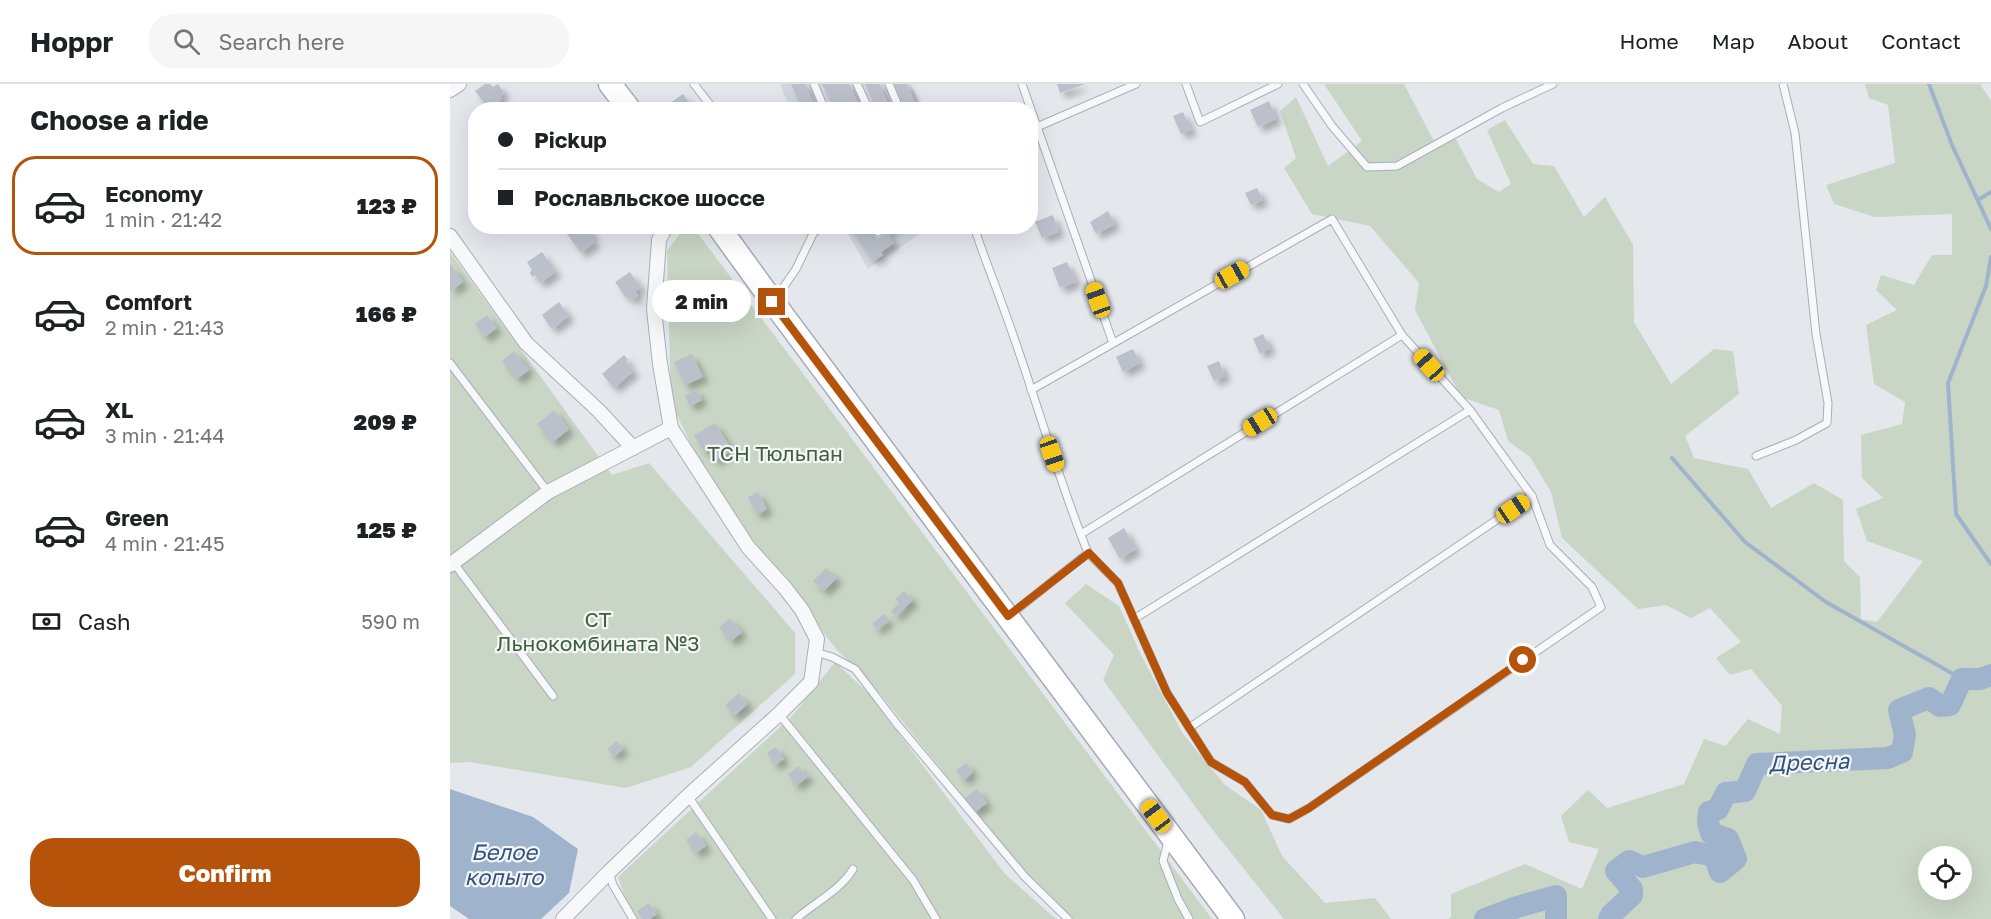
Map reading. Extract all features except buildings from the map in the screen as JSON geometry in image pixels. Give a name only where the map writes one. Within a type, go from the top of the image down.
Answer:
[{"type":"main road","points":[[610,84],[624,102]]},
{"type":"main road","points":[[724,234],[772,302],[1233,919]]},
{"type":"street","points":[[450,90],[459,84]]},
{"type":"street","points":[[563,919],[688,796],[811,682],[817,639],[802,610],[748,548],[671,428],[660,364],[654,309],[659,240],[662,234]]},
{"type":"street","points":[[450,237],[526,343],[599,411],[633,448]]},
{"type":"street","points":[[451,562],[548,492],[671,428]]},
{"type":"lane","points":[[694,84],[708,102]]},
{"type":"lane","points":[[814,84],[822,102]]},
{"type":"lane","points":[[857,84],[865,102]]},
{"type":"lane","points":[[889,84],[897,102]]},
{"type":"lane","points":[[1022,84],[1027,102]]},
{"type":"lane","points":[[1038,127],[1136,84]]},
{"type":"lane","points":[[1186,84],[1200,122],[1278,84]]},
{"type":"lane","points":[[1303,84],[1332,126],[1366,167],[1397,166],[1502,108],[1553,84]]},
{"type":"lane","points":[[1756,456],[1796,440],[1827,423],[1828,403],[1816,334],[1795,133],[1783,84]]},
{"type":"lane","points":[[1038,140],[1113,343]]},
{"type":"lane","points":[[976,234],[983,258],[1002,304],[1030,390],[1089,553],[1118,583],[1167,693],[1211,762],[1245,782],[1272,815],[1289,819],[1319,801],[1601,607],[1592,587],[1550,545],[1532,496],[1470,410],[1402,335],[1332,219],[1030,390]]},
{"type":"lane","points":[[772,302],[796,269],[813,234]]},
{"type":"lane","points":[[1081,534],[1402,335]]},
{"type":"lane","points":[[450,363],[548,492]]},
{"type":"lane","points":[[1134,619],[1470,410]]},
{"type":"lane","points":[[1189,728],[1532,496]]},
{"type":"lane","points":[[1008,616],[1089,553]]},
{"type":"lane","points":[[451,562],[553,696]]},
{"type":"lane","points":[[815,652],[832,657],[855,669],[897,724],[1025,877],[1068,919]]},
{"type":"lane","points":[[779,714],[912,880],[936,919]]},
{"type":"lane","points":[[688,796],[772,919]]},
{"type":"lane","points":[[1170,834],[1162,861],[1189,919]]},
{"type":"lane","points":[[796,919],[846,879],[853,869]]},
{"type":"lane","points":[[609,872],[612,885],[633,919]]},
{"type":"shaded area","points":[[780,84],[911,84],[919,102],[787,102]]},
{"type":"shaded area","points":[[848,234],[920,234],[868,269]]},
{"type":"green space","points":[[1324,84],[1404,84],[1436,145],[1456,139],[1477,179],[1499,192],[1511,184],[1487,130],[1505,120],[1533,164],[1554,166],[1584,217],[1605,197],[1633,245],[1634,322],[1671,384],[1714,349],[1733,351],[1739,394],[1685,436],[1694,458],[1748,469],[1771,508],[1814,483],[1843,500],[1844,561],[1860,577],[1861,619],[1877,622],[1923,561],[1867,541],[1856,509],[1883,498],[1862,478],[1861,435],[1902,424],[1905,402],[1874,384],[1866,325],[1897,310],[1876,290],[1881,275],[1914,285],[1932,255],[1952,255],[1952,214],[1875,217],[1834,204],[1826,185],[1895,163],[1888,105],[1869,98],[1865,84],[1980,84],[1991,101],[1991,919],[1448,919],[1451,917],[1451,894],[1525,864],[1582,889],[1599,849],[1569,842],[1561,816],[1588,790],[1607,808],[1684,784],[1704,739],[1725,746],[1748,719],[1780,734],[1782,706],[1751,669],[1730,675],[1716,658],[1741,642],[1710,608],[1691,618],[1666,605],[1638,609],[1562,538],[1551,492],[1530,457],[1508,441],[1499,410],[1461,397],[1415,310],[1419,283],[1370,226],[1312,214],[1284,168],[1296,158],[1280,111],[1296,97],[1328,166],[1362,141]]},
{"type":"green space","name":"ТСН Тюльпан","points":[[680,234],[698,234],[1212,919],[1070,919],[1013,866],[941,769],[873,685],[837,650],[714,492],[671,403],[667,251]]},
{"type":"green space","name":"СТ Льнокомбината №3","points":[[450,252],[612,475],[649,463],[795,633],[795,674],[691,767],[626,788],[470,762],[450,763]]},
{"type":"green space","points":[[1086,584],[1119,606],[1141,655],[1183,734],[1225,785],[1261,810],[1282,856],[1325,903],[1375,898],[1391,919],[1284,919],[1208,824],[1103,680],[1114,655],[1065,603]]},
{"type":"green space","points":[[835,662],[868,693],[1005,874],[1056,919],[632,919],[618,877],[793,715]]},
{"type":"water","name":"Белое копыто","points":[[450,789],[533,817],[578,849],[569,893],[541,919],[469,919],[450,906]]},
{"type":"waterway","points":[[1929,84],[1952,145],[1991,229]]},
{"type":"waterway","points":[[1978,200],[1991,192]]},
{"type":"waterway","points":[[1991,257],[1986,286],[1948,383],[1956,514],[1991,564]]},
{"type":"waterway","points":[[1672,458],[1745,542],[1826,602],[1962,679]]},
{"type":"waterway","name":"Дресна","points":[[1609,919],[1632,895],[1632,889],[1616,871],[1629,861],[1643,867],[1695,852],[1714,856],[1720,872],[1736,859],[1728,839],[1711,833],[1708,822],[1709,812],[1718,809],[1726,793],[1745,791],[1757,764],[1888,758],[1902,752],[1905,735],[1899,710],[1929,698],[1940,706],[1950,705],[1962,679],[1980,679],[1991,675]]},
{"type":"waterway","name":"Дресна","points":[[1485,919],[1556,896],[1556,919]]},
{"type":"route","points":[[772,302],[1008,616],[1089,553],[1118,583],[1167,693],[1211,762],[1245,782],[1272,815],[1289,819],[1309,808],[1523,660]]}]
